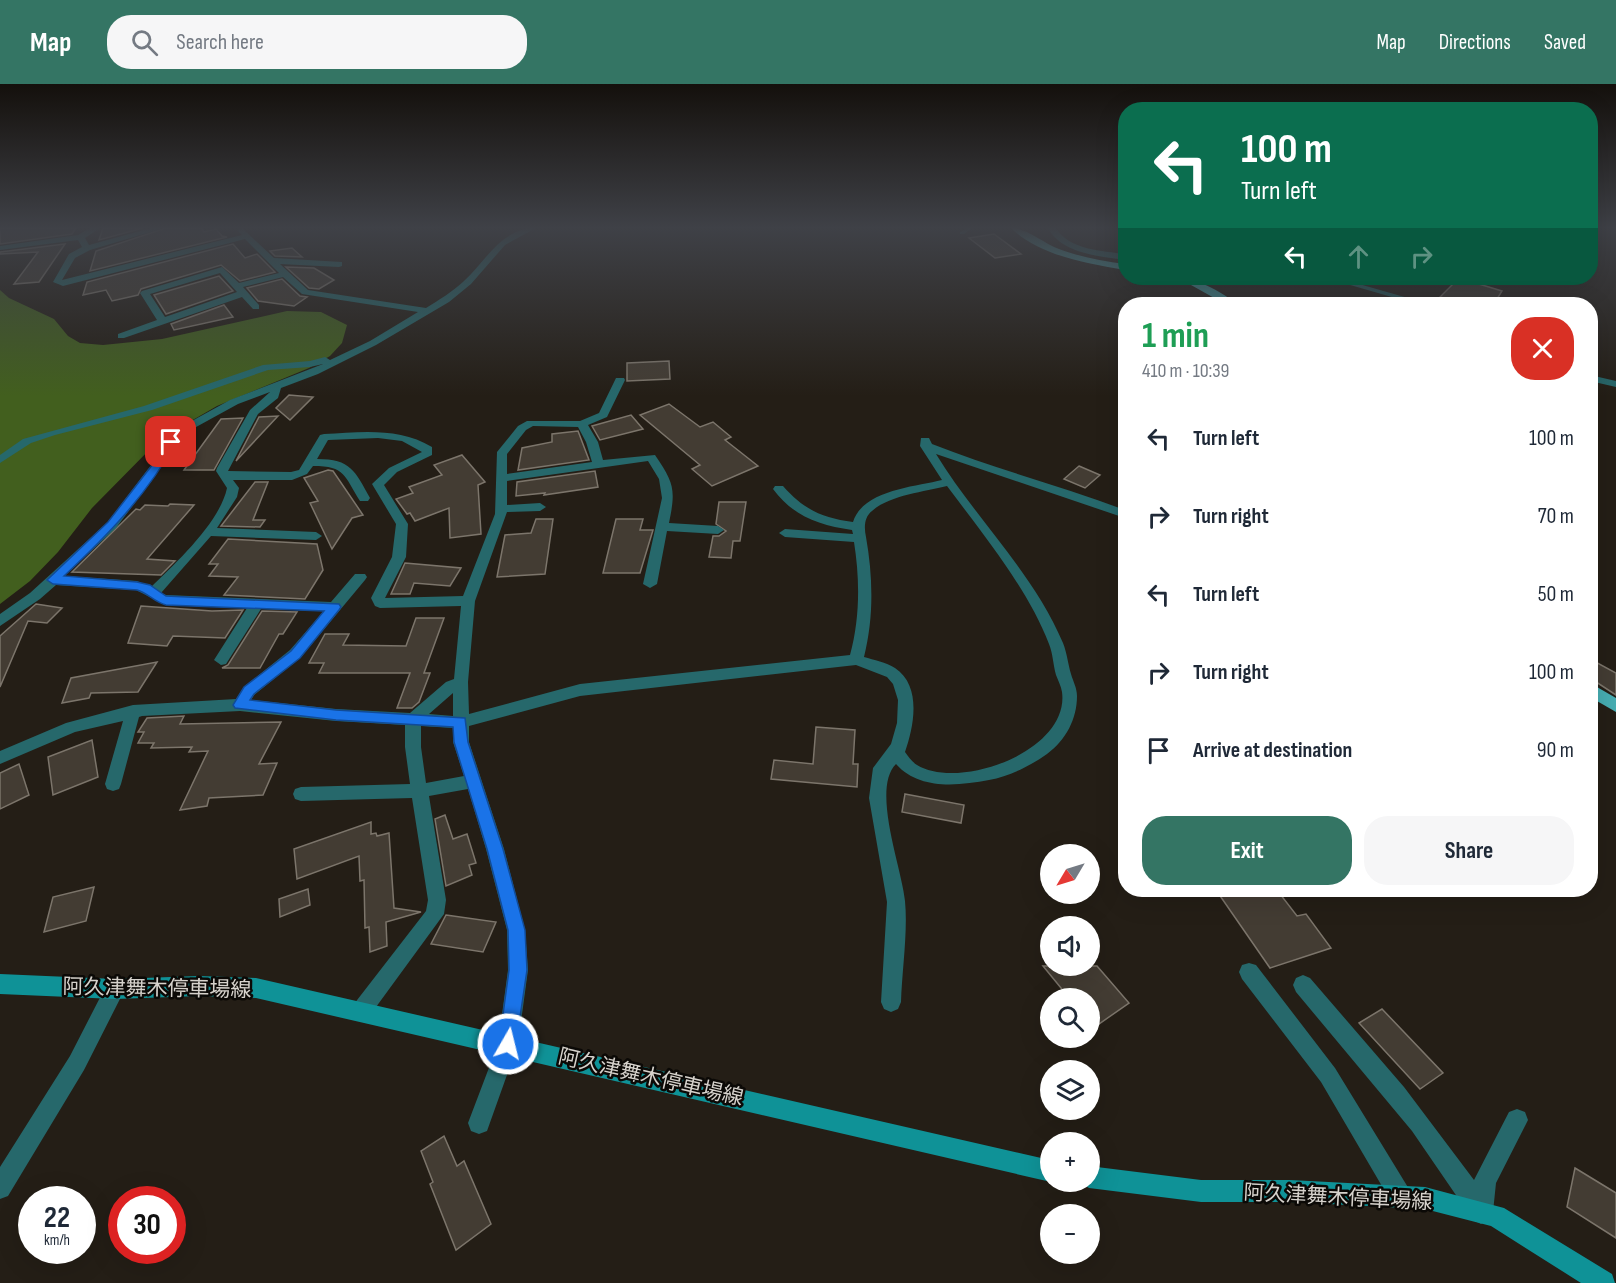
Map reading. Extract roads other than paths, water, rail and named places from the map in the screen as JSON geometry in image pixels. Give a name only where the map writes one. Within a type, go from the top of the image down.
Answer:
[{"type":"main road","points":[[1196,285],[1218,297]]},
{"type":"main road","points":[[1598,694],[1616,706]]},
{"type":"main road","name":"阿久津舞木停車場線","points":[[0,984],[115,988],[199,986],[256,988],[508,1044],[1040,1169]]},
{"type":"main road","name":"阿久津舞木停車場線","points":[[1100,1178],[1201,1191],[1290,1191],[1425,1198],[1496,1216],[1603,1283]]},
{"type":"street","points":[[163,321],[146,293],[176,284]]},
{"type":"street","points":[[234,284],[256,307]]},
{"type":"street","points":[[121,336],[257,284]]},
{"type":"street","points":[[295,284],[306,292],[427,311]]},
{"type":"street","points":[[0,621],[35,597],[112,525],[176,436],[204,417],[252,394],[314,372],[366,346],[427,311],[465,284]]},
{"type":"street","points":[[1355,285],[1399,297]]},
{"type":"street","points":[[0,460],[27,441],[51,433],[202,391],[267,367],[310,364],[329,358],[342,349],[366,346]]},
{"type":"street","points":[[478,1123],[508,1044],[518,970],[516,930],[495,849],[461,742],[461,682],[468,601],[501,508],[501,454],[526,425],[556,422],[582,424],[603,415],[620,380]]},
{"type":"street","points":[[1598,380],[1616,384]]},
{"type":"street","points":[[153,593],[171,576],[208,532],[232,499],[233,488],[222,471],[223,468],[254,412],[274,396],[277,386]]},
{"type":"street","points":[[582,424],[592,442],[598,464]]},
{"type":"street","points":[[226,476],[292,476],[303,472],[324,437],[389,436],[417,442],[428,449],[428,453],[393,470],[378,484],[402,524],[399,557],[378,598],[380,603],[468,601]]},
{"type":"street","points":[[896,753],[907,768],[926,775],[951,778],[981,777],[1001,773],[1032,757],[1058,734],[1069,709],[1070,691],[1056,642],[1016,574],[950,482],[926,443],[969,464],[1057,489],[1118,511]]},
{"type":"street","points":[[502,478],[651,457],[665,480],[668,498],[650,584]]},
{"type":"street","points":[[309,462],[337,462],[346,466],[364,498]]},
{"type":"street","points":[[856,660],[862,637],[866,577],[859,533],[866,509],[883,499],[950,482]]},
{"type":"street","points":[[779,489],[791,504],[811,518],[859,533]]},
{"type":"street","points":[[501,508],[540,507]]},
{"type":"street","points":[[663,527],[718,530]]},
{"type":"street","points":[[208,532],[316,536]]},
{"type":"street","points":[[785,533],[859,533]]},
{"type":"street","points":[[240,705],[249,691],[295,654],[360,577]]},
{"type":"street","points":[[53,580],[137,586],[153,593],[159,599],[166,600],[335,607]]},
{"type":"street","points":[[221,660],[256,605]]},
{"type":"street","points":[[0,758],[72,727],[133,711],[240,705],[336,715],[460,722],[580,690],[856,660],[887,670],[899,681],[905,708],[904,732],[896,753],[881,768],[877,798],[896,902],[891,1002]]},
{"type":"street","points":[[361,1011],[435,914],[437,900],[413,747],[413,720],[451,686],[461,682]]},
{"type":"street","points":[[113,784],[133,711]]},
{"type":"street","points":[[301,794],[421,791],[472,781]]},
{"type":"street","points":[[1249,972],[1328,1075],[1401,1197]]},
{"type":"street","points":[[1303,986],[1406,1104],[1460,1177],[1481,1212]]},
{"type":"street","points":[[0,1188],[77,1063],[115,988]]},
{"type":"street","points":[[1481,1212],[1485,1181],[1516,1120]]}]
